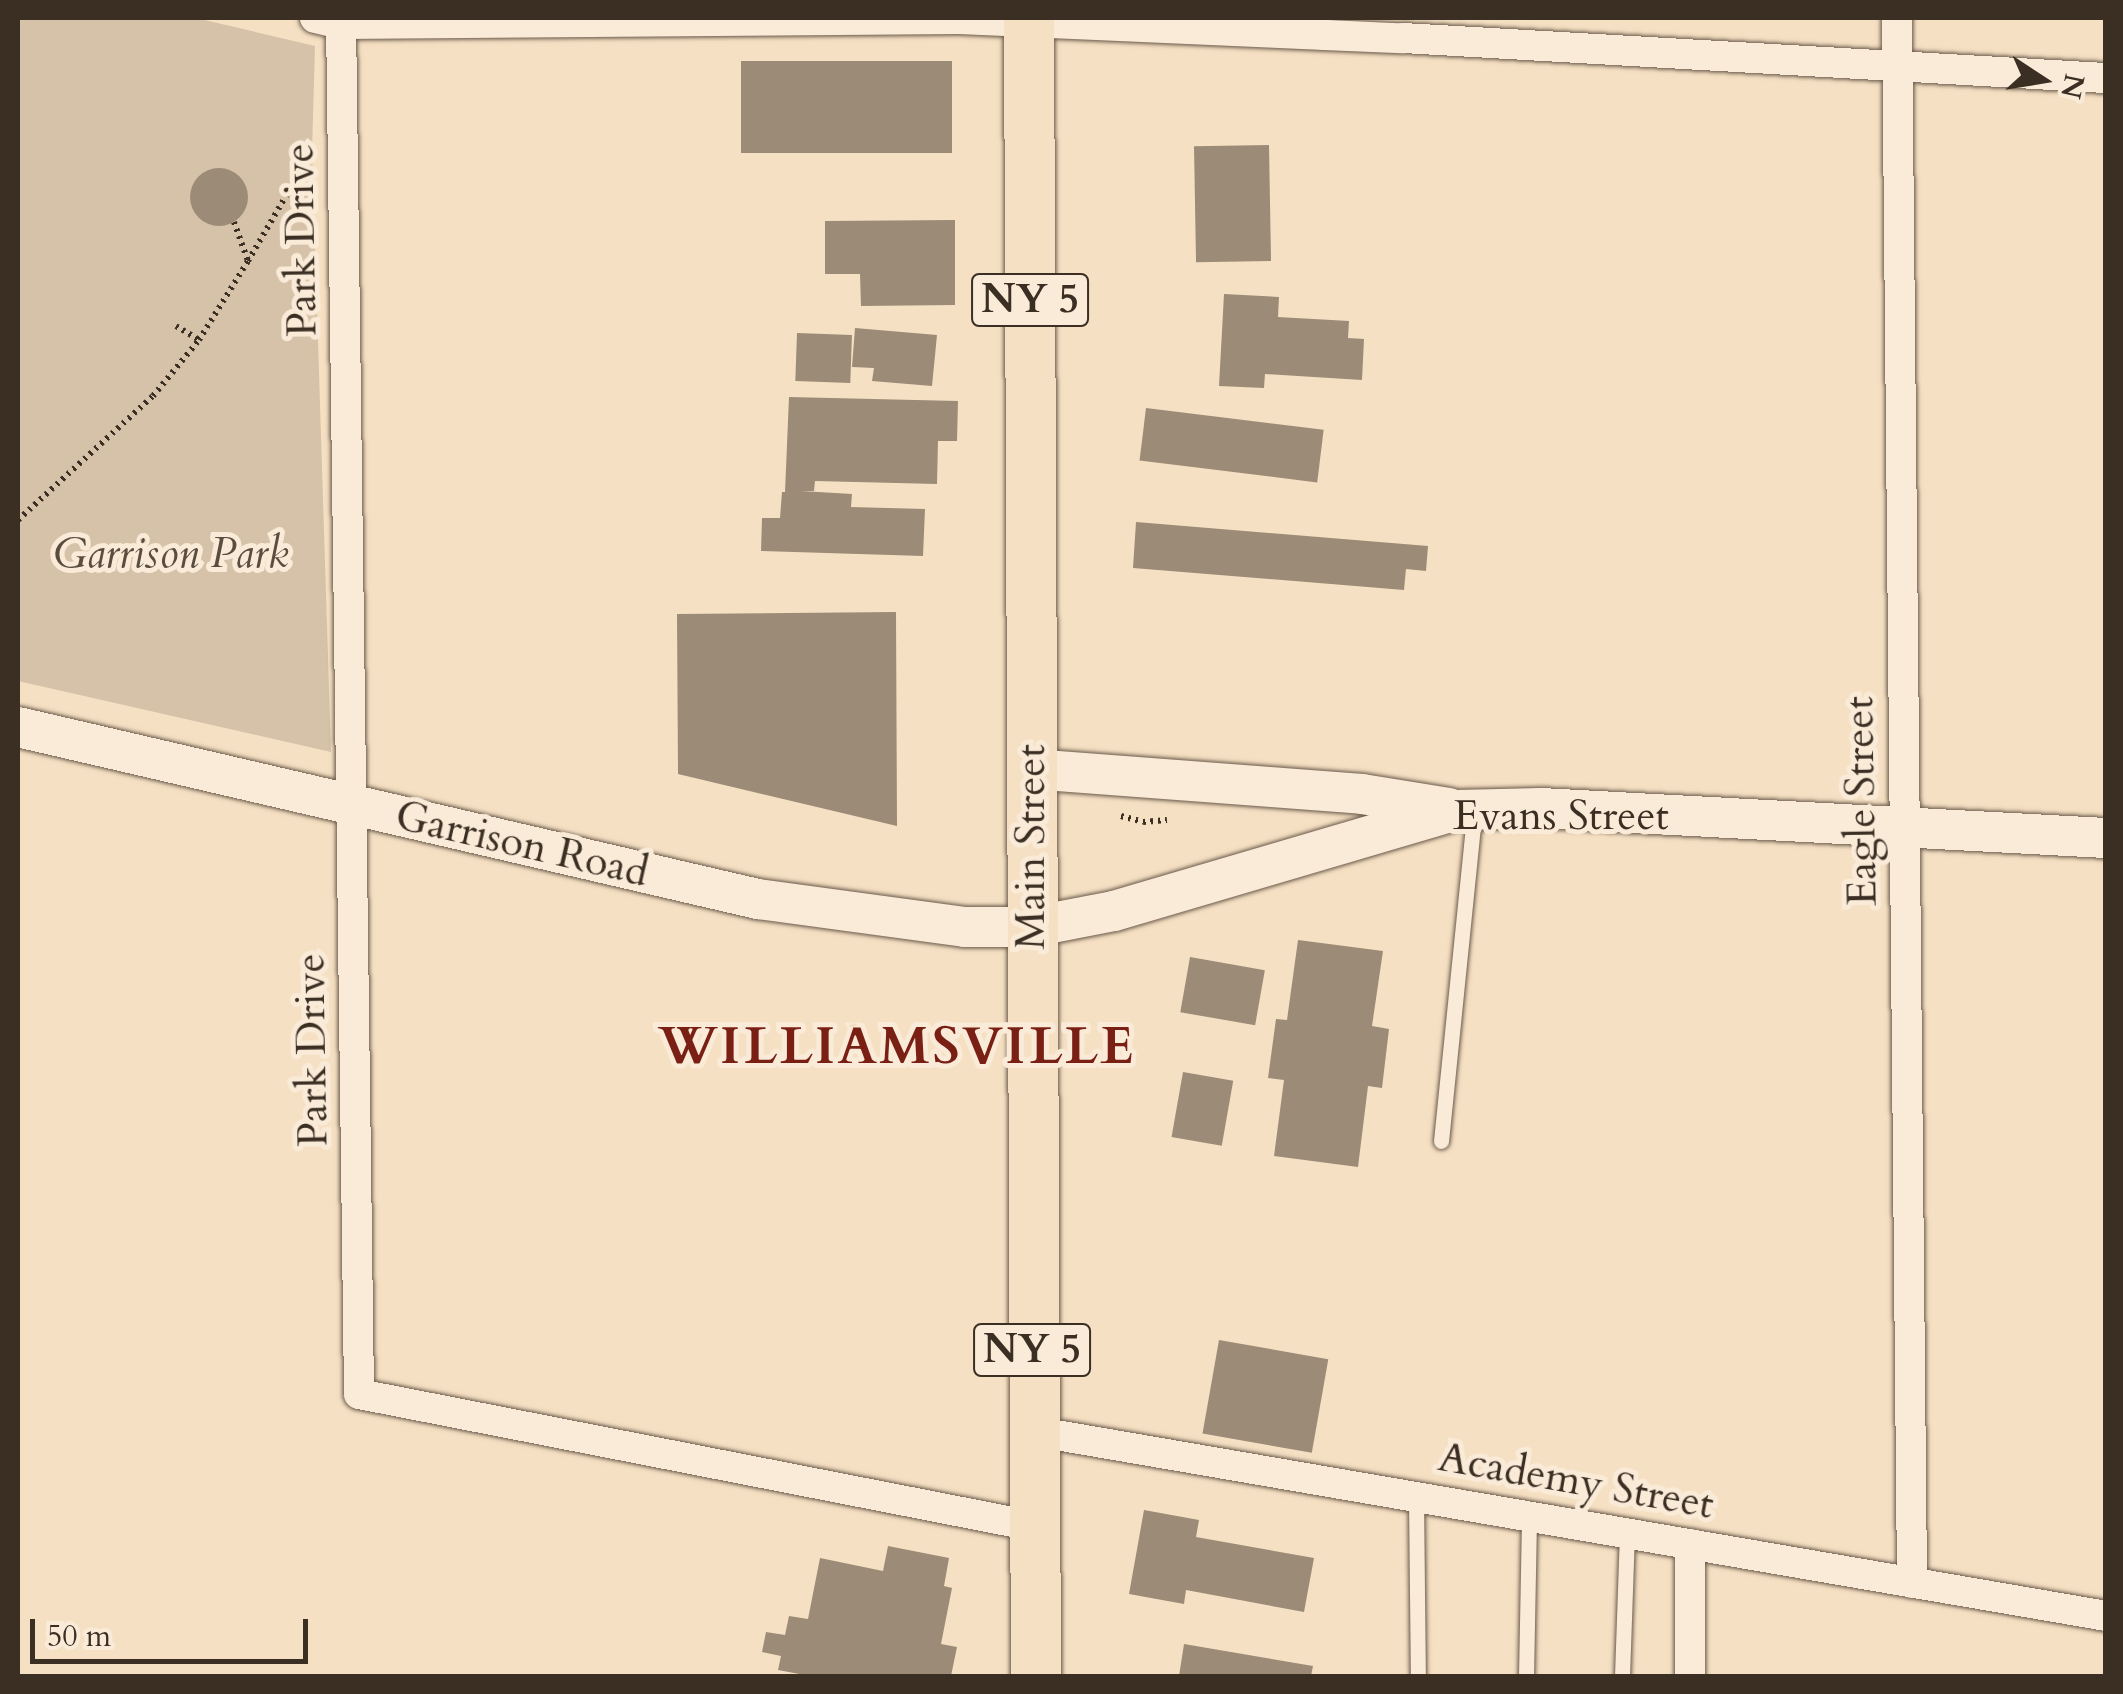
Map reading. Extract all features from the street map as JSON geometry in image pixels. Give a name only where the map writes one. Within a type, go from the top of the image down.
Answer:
[{"type":"main road","name":"Main Street","points":[[1029,20],[1036,1676]]},
{"type":"street","name":"Eagle Street","points":[[1896,18],[1912,1583]]},
{"type":"street","points":[[332,20],[1029,20],[1478,31],[1897,67],[2106,78]]},
{"type":"street","name":"Park Drive","points":[[332,20],[342,148],[359,1394],[1033,1526]]},
{"type":"street","name":"Garrison Road","points":[[18,728],[777,902],[965,927],[1031,927]]},
{"type":"street","points":[[1031,768],[1362,794],[1466,810]]},
{"type":"street","name":"Evans Street","points":[[1031,927],[1114,911],[1466,810],[1541,808],[2106,838]]},
{"type":"street","name":"Academy Street","points":[[1032,1431],[2106,1616]]},
{"type":"street","points":[[1690,1544],[1690,1676]]},
{"type":"lane","points":[[1441,1141],[1466,810]]},
{"type":"lane","points":[[1416,1497],[1418,1676]]},
{"type":"lane","points":[[1526,1676],[1530,1516]]},
{"type":"lane","points":[[1622,1676],[1626,1533]]},
{"type":"path","points":[[18,520],[153,396],[200,340],[312,152],[342,148]]},
{"type":"path","points":[[234,222],[248,260]]},
{"type":"path","points":[[176,326],[200,340]]},
{"type":"green space","name":"Garrison Park","points":[[18,18],[196,18],[315,46],[312,151],[331,752],[18,681]]},
{"type":"building","points":[[741,61],[952,61],[952,153],[741,153]]},
{"type":"building","points":[[1269,145],[1271,261],[1196,262],[1194,146]]},
{"type":"building","points":[[219,168],[239,177],[248,197],[239,217],[219,226],[199,217],[190,197],[199,177]]},
{"type":"building","points":[[955,220],[955,305],[861,306],[860,274],[825,274],[825,221]]},
{"type":"building","points":[[1224,294],[1279,297],[1278,317],[1349,321],[1348,338],[1364,339],[1362,380],[1265,374],[1264,388],[1219,386]]},
{"type":"building","points":[[855,328],[937,335],[932,386],[872,381],[874,368],[852,367]]},
{"type":"building","points":[[797,333],[852,335],[850,383],[795,381]]},
{"type":"building","points":[[789,397],[958,401],[957,441],[938,441],[937,484],[815,481],[814,491],[801,491],[852,494],[851,507],[925,509],[923,556],[761,551],[762,518],[780,518],[785,492]]},
{"type":"building","points":[[1146,408],[1324,430],[1317,482],[1140,461]]},
{"type":"building","points":[[1136,522],[1428,546],[1426,571],[1406,569],[1404,590],[1133,568]]},
{"type":"building","points":[[896,612],[897,826],[678,774],[677,614]]},
{"type":"building","points":[[1298,940],[1383,951],[1372,1026],[1389,1029],[1382,1088],[1368,1086],[1358,1167],[1274,1156],[1284,1080],[1268,1078],[1276,1019],[1287,1020]]},
{"type":"building","points":[[1190,957],[1265,970],[1255,1025],[1180,1012]]},
{"type":"building","points":[[1183,1072],[1233,1081],[1222,1146],[1172,1137]]},
{"type":"building","points":[[1219,1340],[1328,1359],[1312,1453],[1203,1434]]},
{"type":"building","points":[[1144,1510],[1199,1520],[1196,1537],[1314,1558],[1304,1612],[1186,1590],[1184,1604],[1129,1594]]},
{"type":"building","points":[[888,1546],[949,1558],[944,1586],[952,1588],[941,1644],[957,1647],[951,1676],[810,1676],[778,1670],[781,1656],[762,1652],[766,1632],[785,1635],[789,1616],[808,1619],[820,1558],[883,1571]]},
{"type":"building","points":[[1184,1644],[1313,1666],[1311,1676],[1179,1676]]},
{"type":"district","name":"WILLIAMSVILLE","points":[[897,1048]]}]
